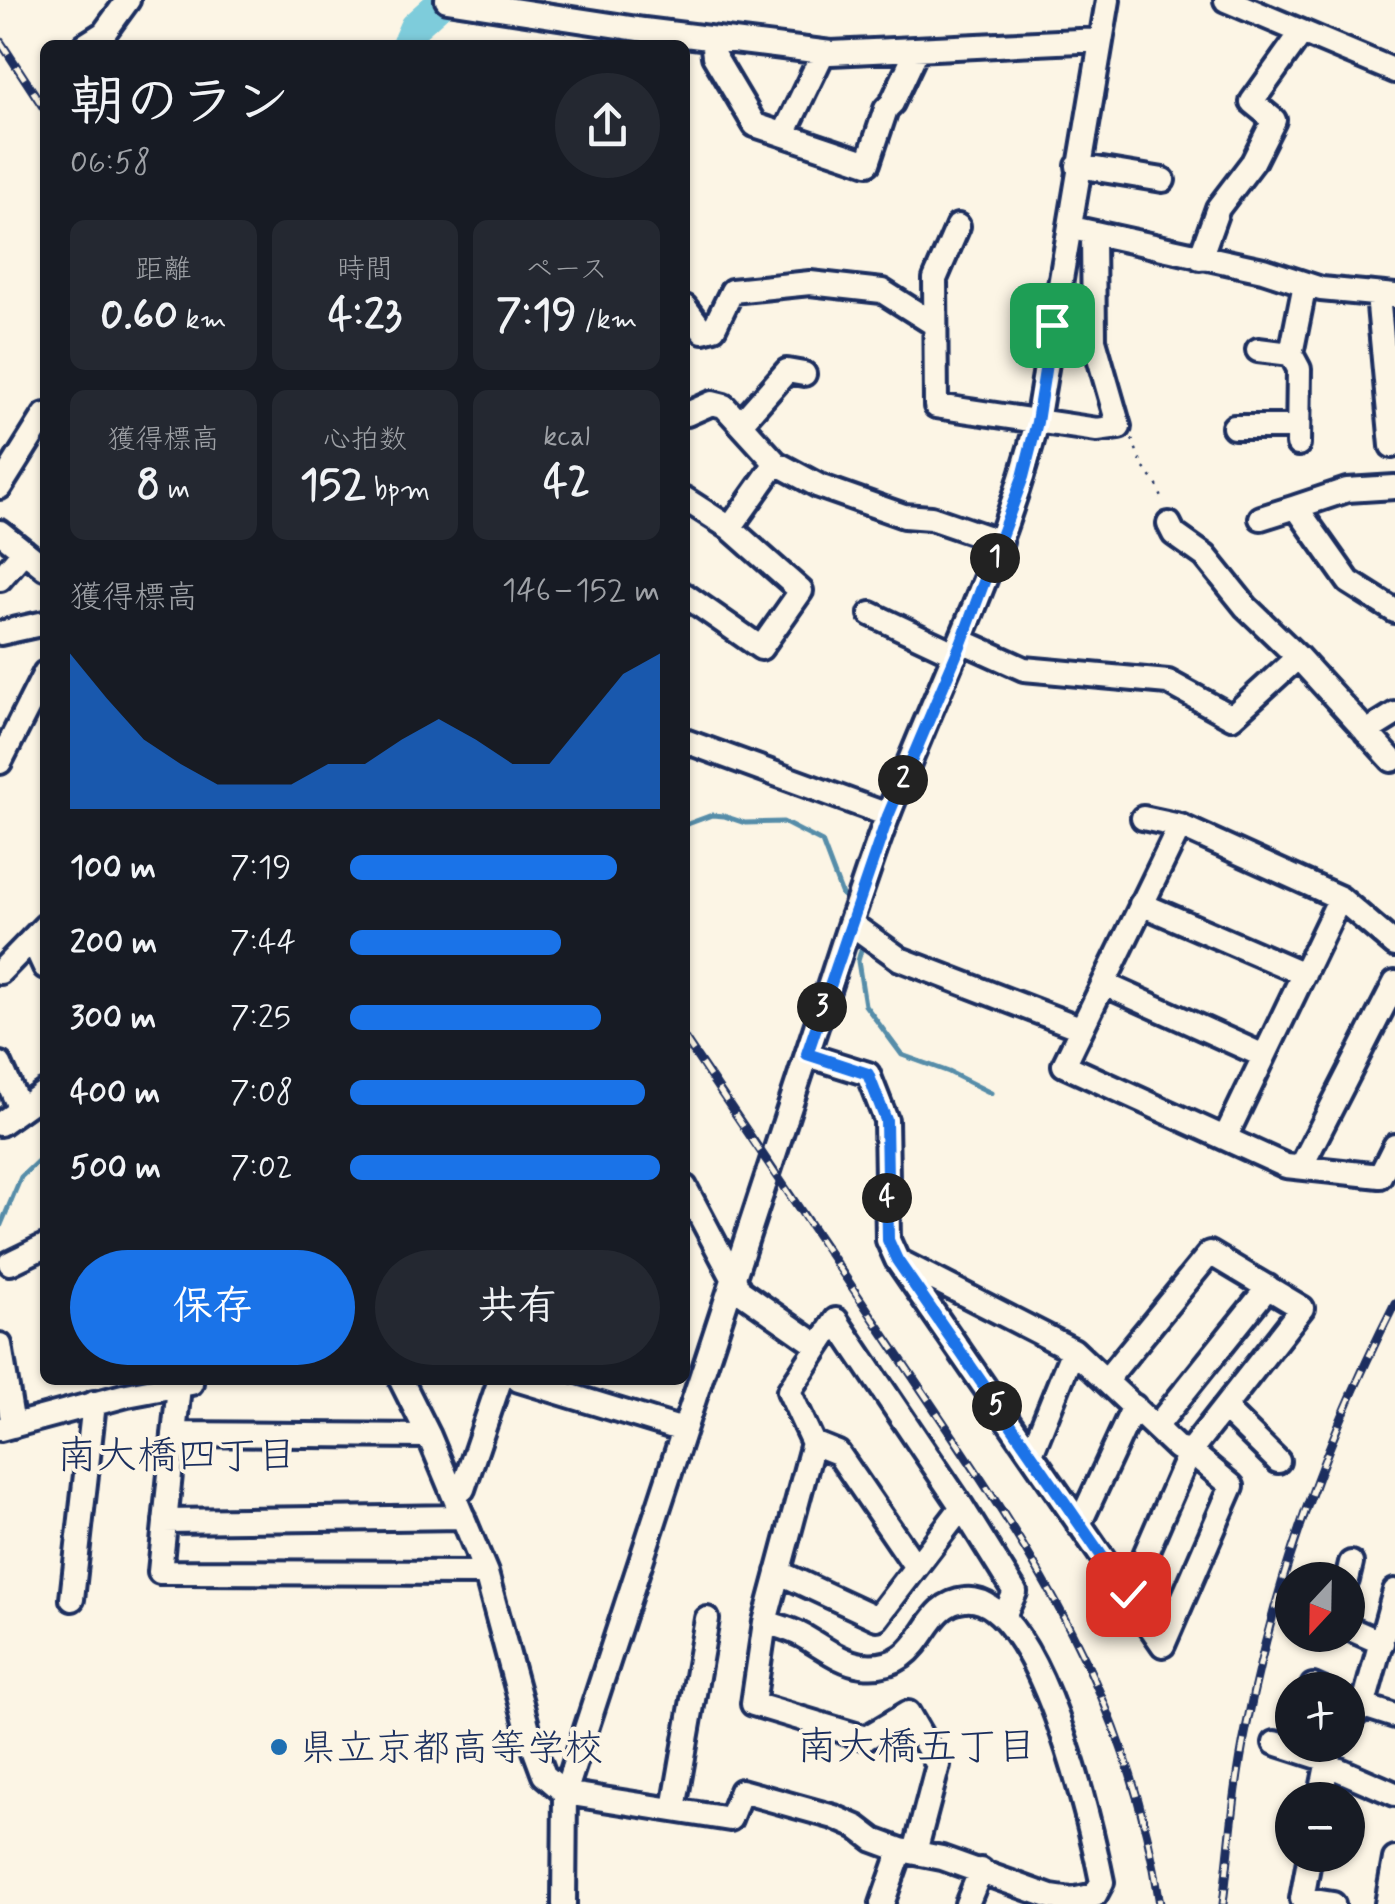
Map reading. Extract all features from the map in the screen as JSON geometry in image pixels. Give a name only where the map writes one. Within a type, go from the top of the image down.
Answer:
[{"type":"street","points":[[94,40],[104,34],[128,0]]},
{"type":"street","points":[[110,40],[138,0]]},
{"type":"street","points":[[564,1904],[565,1793],[850,924],[888,816],[1001,542],[1037,422],[1108,0]]},
{"type":"street","points":[[1226,0],[1395,70]]},
{"type":"street","points":[[458,1],[644,38],[712,39],[823,52],[1100,40]]},
{"type":"street","points":[[1200,258],[1218,208],[1254,162],[1274,120],[1252,102],[1302,32]]},
{"type":"street","points":[[712,39],[714,56],[755,124],[868,162],[886,109],[917,50]]},
{"type":"street","points":[[784,134],[823,52]]},
{"type":"street","points":[[1078,166],[1163,180]]},
{"type":"street","points":[[958,226],[935,279],[936,406],[1097,430],[1118,426],[1094,340],[1093,233]]},
{"type":"street","points":[[1068,227],[1263,270],[1321,289],[1386,295],[1392,446]]},
{"type":"street","points":[[690,323],[703,331],[714,328],[732,291],[810,283],[882,292],[934,324]]},
{"type":"street","points":[[1234,427],[1298,436],[1299,369],[1291,354],[1305,284]]},
{"type":"street","points":[[1258,350],[1291,354]]},
{"type":"street","points":[[741,423],[787,371],[804,374]]},
{"type":"street","points":[[690,413],[712,403],[724,406],[776,463],[820,486],[904,516],[930,518],[1001,542]]},
{"type":"street","points":[[0,487],[40,423]]},
{"type":"street","points":[[730,528],[776,463]]},
{"type":"street","points":[[1261,518],[1347,490],[1395,487]]},
{"type":"street","points":[[690,501],[730,528],[801,591],[761,648],[690,599]]},
{"type":"street","points":[[1296,507],[1349,582],[1395,611]]},
{"type":"street","points":[[1170,524],[1174,534],[1205,556],[1246,608],[1392,760]]},
{"type":"street","points":[[0,532],[40,563]]},
{"type":"street","points":[[0,579],[24,551]]},
{"type":"street","points":[[871,614],[1024,670],[1168,682],[1232,717],[1298,658]]},
{"type":"street","points":[[0,633],[40,623]]},
{"type":"street","points":[[0,762],[40,683]]},
{"type":"street","points":[[1366,732],[1395,714]]},
{"type":"street","points":[[690,742],[888,816]]},
{"type":"street","points":[[1143,818],[1180,826],[1340,898],[1395,945]]},
{"type":"street","points":[[1180,826],[1064,1065],[1286,1166],[1380,1176],[1395,1146]]},
{"type":"street","points":[[1225,1138],[1340,898]]},
{"type":"street","points":[[1141,904],[1304,974]]},
{"type":"street","points":[[850,924],[900,959],[1080,1028]]},
{"type":"street","points":[[0,972],[39,932]]},
{"type":"street","points":[[1302,1167],[1395,983]]},
{"type":"street","points":[[1104,984],[1264,1056]]},
{"type":"street","points":[[807,1054],[868,1074],[886,1120],[888,1240],[897,1260],[1163,1645],[1232,1486],[1190,1451],[1177,1448],[1074,1350],[897,1260]]},
{"type":"street","points":[[0,1064],[20,1109]]},
{"type":"street","points":[[0,1124],[40,1095]]},
{"type":"street","points":[[690,1196],[740,1290],[817,1345]]},
{"type":"street","points":[[10,1263],[40,1248]]},
{"type":"street","points":[[1107,1379],[1210,1253],[1302,1308],[1190,1451],[1128,1594]]},
{"type":"street","points":[[1156,1427],[1268,1288]]},
{"type":"street","points":[[882,1904],[908,1851],[938,1766],[908,1714],[866,1738],[753,1704],[765,1622],[814,1443],[789,1391],[836,1320],[1015,1592],[1004,1616]]},
{"type":"street","points":[[0,1346],[6,1428],[176,1385]]},
{"type":"street","points":[[1030,1454],[1074,1350]]},
{"type":"street","points":[[185,1385],[174,1434],[160,1572],[486,1573]]},
{"type":"street","points":[[404,1385],[486,1573],[530,1740],[544,1775],[565,1793],[730,1820],[741,1790],[834,1817],[874,1840],[980,1870],[1051,1897],[1072,1900],[1095,1894],[1102,1882],[1078,1777],[1053,1707],[1016,1630],[1004,1616],[983,1603],[957,1601],[942,1609],[902,1660],[876,1665],[848,1662],[796,1632],[765,1622]]},
{"type":"street","points":[[454,1495],[463,1489],[498,1385]]},
{"type":"street","points":[[536,1385],[684,1430]]},
{"type":"street","points":[[72,1599],[94,1404]]},
{"type":"street","points":[[1080,1525],[1134,1406]]},
{"type":"street","points":[[1224,1408],[1278,1461]]},
{"type":"street","points":[[174,1434],[429,1436]]},
{"type":"street","points":[[814,1443],[838,1453],[916,1567]]},
{"type":"street","points":[[778,1572],[876,1618],[962,1507]]},
{"type":"street","points":[[165,1521],[463,1518]]},
{"type":"street","points":[[1365,1688],[1385,1653],[1395,1590]]},
{"type":"street","points":[[674,1809],[707,1619]]},
{"type":"street","points":[[1365,1712],[1395,1716]]},
{"type":"street","points":[[1339,1762],[1395,1794]]},
{"type":"street","points":[[1387,1904],[1395,1859]]},
{"type":"street","points":[[966,1904],[980,1870]]},
{"type":"street","points":[[1307,1872],[1302,1898],[1334,1904]]},
{"type":"path","points":[[1118,426],[1130,433],[1143,467],[1161,493],[1170,524]]},
{"type":"waterway","points":[[408,40],[414,27],[444,0]]},
{"type":"waterway","points":[[690,823],[712,815],[745,823],[783,822],[822,842],[842,895],[851,902]]},
{"type":"waterway","points":[[863,943],[858,961],[865,1005],[902,1055],[991,1093]]},
{"type":"waterway","points":[[0,1227],[21,1177],[40,1159]]},
{"type":"railway","points":[[0,41],[40,102]]},
{"type":"railway","points":[[690,1046],[991,1494],[1065,1620],[1097,1685],[1123,1754],[1145,1826],[1160,1904]]},
{"type":"railway","points":[[1223,1904],[1242,1751],[1272,1618],[1325,1458],[1395,1303]]},
{"type":"place","name":"県立京都高等学校","points":[[279,1747]]},
{"type":"district","name":"南大橋四丁目","points":[[177,1454]]},
{"type":"district","name":"南大橋五丁目","points":[[917,1745]]},
{"type":"route","points":[[1052,325],[1037,422],[1023,477],[962,641],[888,816],[807,1054],[868,1074],[886,1120],[888,1240],[897,1260],[1128,1594]]}]
